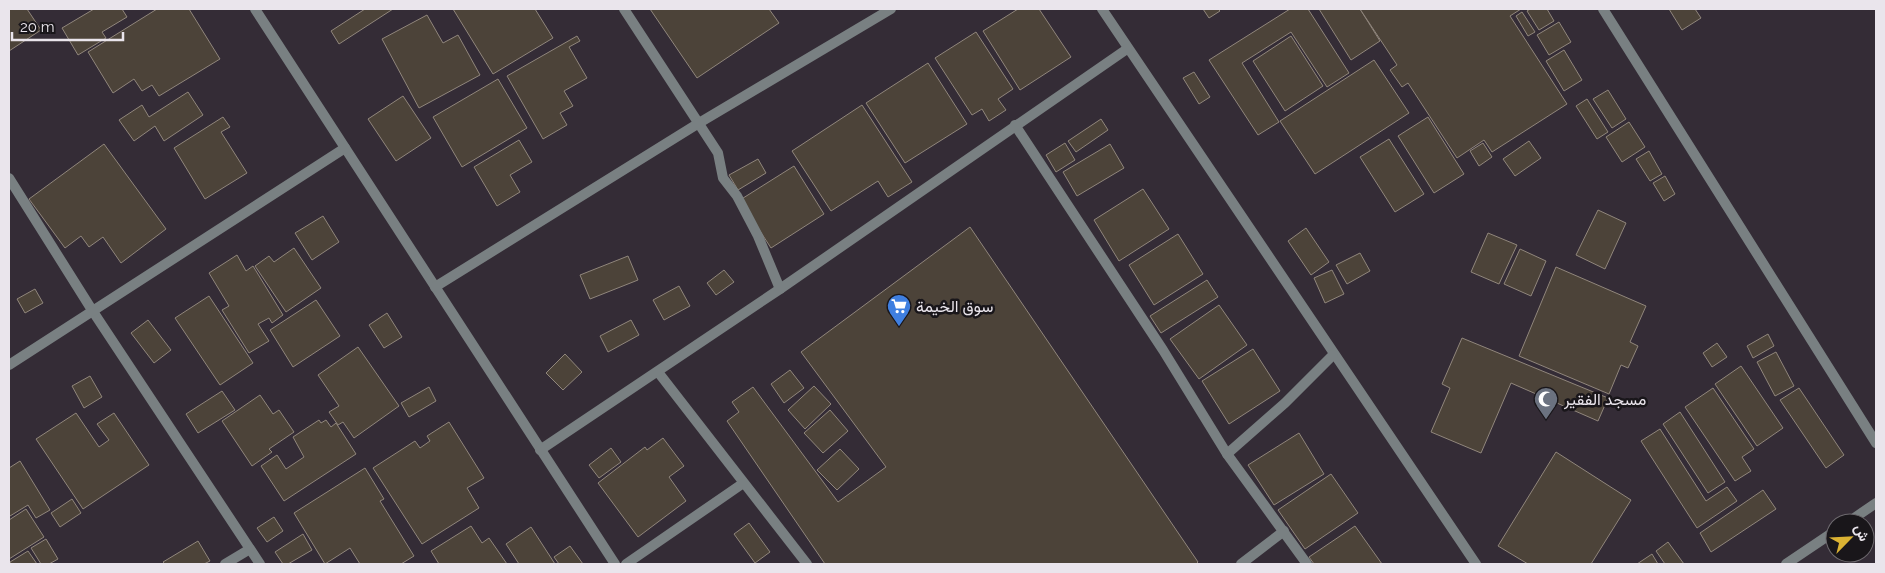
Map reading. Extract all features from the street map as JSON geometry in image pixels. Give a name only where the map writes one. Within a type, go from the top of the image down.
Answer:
[{"type":"street","points":[[255,9],[615,564]]},
{"type":"street","points":[[624,9],[718,153],[723,178],[737,196],[758,236],[780,290]]},
{"type":"street","points":[[435,287],[699,123],[891,9]]},
{"type":"street","points":[[1102,9],[1333,355],[1476,564]]},
{"type":"street","points":[[1603,9],[1876,443]]},
{"type":"street","points":[[540,450],[780,290],[1127,49]]},
{"type":"street","points":[[1015,125],[1164,350],[1227,454],[1307,564]]},
{"type":"street","points":[[9,365],[345,148]]},
{"type":"street","points":[[9,178],[92,310],[260,564]]},
{"type":"street","points":[[1227,454],[1285,403],[1333,355]]},
{"type":"street","points":[[658,372],[742,484],[807,564]]},
{"type":"street","points":[[626,564],[742,484]]},
{"type":"street","points":[[1862,513],[1876,503]]},
{"type":"street","points":[[1242,564],[1284,531]]},
{"type":"street","points":[[1786,564],[1825,538]]},
{"type":"street","points":[[225,564],[250,549]]},
{"type":"building","points":[[9,9],[27,9],[41,30],[9,51]]},
{"type":"building","points":[[94,9],[122,9],[127,17],[102,32],[106,38],[78,55],[62,28]]},
{"type":"building","points":[[157,9],[189,9],[220,59],[159,96],[152,85],[142,91],[134,79],[113,93],[88,52]]},
{"type":"building","points":[[365,9],[393,9],[339,44],[331,31]]},
{"type":"building","points":[[453,9],[535,9],[553,38],[493,74]]},
{"type":"building","points":[[650,9],[769,9],[779,23],[697,78]]},
{"type":"building","points":[[1018,9],[1039,9],[1071,57],[1020,90],[983,31]]},
{"type":"building","points":[[1203,9],[1218,9],[1220,11],[1209,18]]},
{"type":"building","points":[[1290,9],[1308,9],[1349,73],[1327,87],[1291,32],[1242,63],[1279,122],[1258,135],[1209,60]]},
{"type":"building","points":[[1319,9],[1360,9],[1380,41],[1351,60]]},
{"type":"building","points":[[1360,9],[1521,9],[1510,16],[1567,104],[1492,152],[1484,140],[1457,158],[1408,83],[1402,87],[1390,70],[1397,65]]},
{"type":"building","points":[[1530,9],[1547,9],[1554,21],[1539,30],[1527,11]]},
{"type":"building","points":[[1669,9],[1695,9],[1701,18],[1682,30]]},
{"type":"building","points":[[1522,12],[1535,32],[1528,36],[1516,16]]},
{"type":"building","points":[[427,15],[443,43],[458,35],[480,75],[419,108],[382,39]]},
{"type":"building","points":[[1559,22],[1571,42],[1549,55],[1537,35]]},
{"type":"building","points":[[976,32],[1013,89],[998,99],[1006,110],[989,121],[982,109],[972,115],[935,58]]},
{"type":"building","points":[[577,36],[580,41],[569,47],[587,78],[564,91],[573,106],[560,113],[567,125],[543,139],[507,76]]},
{"type":"building","points":[[1291,36],[1323,86],[1285,111],[1253,61]]},
{"type":"building","points":[[1564,50],[1582,80],[1564,91],[1546,61]]},
{"type":"building","points":[[1374,60],[1409,113],[1315,174],[1280,121]]},
{"type":"building","points":[[928,63],[967,124],[905,163],[866,103]]},
{"type":"building","points":[[1194,72],[1210,97],[1199,104],[1183,78]]},
{"type":"building","points":[[498,79],[527,128],[462,167],[433,117]]},
{"type":"building","points":[[1608,90],[1626,119],[1612,128],[1593,99]]},
{"type":"building","points":[[188,92],[203,115],[164,141],[155,126],[134,141],[119,120],[142,105],[149,117]]},
{"type":"building","points":[[403,96],[431,138],[396,161],[368,119]]},
{"type":"building","points":[[1587,99],[1608,132],[1597,139],[1576,106]]},
{"type":"building","points":[[862,105],[912,182],[888,197],[878,181],[831,211],[792,151]]},
{"type":"building","points":[[223,117],[230,127],[221,132],[247,173],[205,199],[174,148]]},
{"type":"building","points":[[1428,117],[1464,174],[1434,193],[1398,136]]},
{"type":"building","points":[[1101,119],[1108,130],[1076,152],[1068,141]]},
{"type":"building","points":[[1629,122],[1645,147],[1622,162],[1606,137]]},
{"type":"building","points":[[1389,139],[1424,194],[1395,212],[1360,157]]},
{"type":"building","points":[[519,140],[532,162],[510,175],[520,192],[497,206],[474,167]]},
{"type":"building","points":[[1529,141],[1541,158],[1515,176],[1503,159]]},
{"type":"building","points":[[1065,143],[1075,160],[1056,172],[1046,155]]},
{"type":"building","points":[[1483,143],[1492,157],[1479,166],[1470,151]]},
{"type":"building","points":[[104,144],[166,229],[121,263],[103,237],[89,247],[81,236],[65,248],[29,199]]},
{"type":"building","points":[[1110,144],[1124,168],[1077,196],[1063,172]]},
{"type":"building","points":[[1649,151],[1662,174],[1650,181],[1636,159]]},
{"type":"building","points":[[758,159],[766,173],[738,190],[729,175]]},
{"type":"building","points":[[794,166],[824,214],[771,248],[740,200]]},
{"type":"building","points":[[1665,176],[1675,194],[1664,201],[1653,183]]},
{"type":"building","points":[[1143,189],[1169,229],[1119,261],[1094,220]]},
{"type":"building","points":[[1598,210],[1626,223],[1605,269],[1576,255]]},
{"type":"building","points":[[323,216],[339,242],[312,260],[295,233]]},
{"type":"building","points":[[970,227],[1198,562],[1196,564],[825,564],[727,421],[739,412],[732,402],[753,387],[838,502],[886,467],[801,352]]},
{"type":"building","points":[[1306,228],[1329,262],[1311,275],[1288,241]]},
{"type":"building","points":[[1488,233],[1517,245],[1499,284],[1471,272]]},
{"type":"building","points":[[1178,234],[1203,274],[1154,305],[1129,265]]},
{"type":"building","points":[[294,248],[321,288],[286,312],[255,266],[269,256],[274,262]]},
{"type":"building","points":[[1520,249],[1546,261],[1531,296],[1504,284]]},
{"type":"building","points":[[1360,253],[1370,271],[1347,284],[1336,265]]},
{"type":"building","points":[[237,255],[246,271],[253,266],[283,315],[272,323],[269,318],[258,324],[269,341],[249,353],[222,310],[229,306],[209,273]]},
{"type":"building","points":[[628,256],[638,280],[590,299],[580,275]]},
{"type":"building","points":[[1556,267],[1646,306],[1630,342],[1638,346],[1628,368],[1621,365],[1609,394],[1519,356]]},
{"type":"building","points":[[724,270],[734,282],[716,295],[707,283]]},
{"type":"building","points":[[1332,270],[1344,294],[1325,303],[1314,278]]},
{"type":"building","points":[[1207,280],[1218,297],[1161,333],[1150,316]]},
{"type":"building","points":[[679,286],[690,306],[664,320],[653,300]]},
{"type":"building","points":[[35,289],[43,303],[25,313],[17,299]]},
{"type":"building","points":[[209,296],[253,363],[220,385],[175,318]]},
{"type":"building","points":[[316,300],[340,336],[293,367],[270,330]]},
{"type":"building","points":[[1219,305],[1247,345],[1199,379],[1170,339]]},
{"type":"building","points":[[387,313],[402,337],[384,348],[369,325]]},
{"type":"building","points":[[148,320],[171,350],[154,363],[131,333]]},
{"type":"building","points":[[631,320],[639,335],[608,352],[600,336]]},
{"type":"building","points":[[1768,334],[1774,346],[1753,358],[1747,346]]},
{"type":"building","points":[[1462,338],[1608,398],[1598,421],[1511,383],[1481,453],[1431,432],[1450,388],[1442,384]]},
{"type":"building","points":[[1717,343],[1727,357],[1712,367],[1703,353]]},
{"type":"building","points":[[358,347],[399,406],[354,438],[343,422],[338,425],[329,412],[339,406],[318,375]]},
{"type":"building","points":[[1253,349],[1280,391],[1229,424],[1202,381]]},
{"type":"building","points":[[1776,352],[1794,386],[1775,396],[1757,362]]},
{"type":"building","points":[[565,354],[582,372],[563,390],[546,373]]},
{"type":"building","points":[[1741,366],[1783,428],[1757,446],[1715,384]]},
{"type":"building","points":[[790,370],[804,388],[784,403],[771,384]]},
{"type":"building","points":[[90,376],[102,397],[84,408],[72,386]]},
{"type":"building","points":[[814,386],[831,404],[805,429],[788,410]]},
{"type":"building","points":[[429,387],[436,401],[409,417],[401,403]]},
{"type":"building","points":[[1713,388],[1754,449],[1742,457],[1751,471],[1735,481],[1685,407]]},
{"type":"building","points":[[1799,388],[1844,455],[1826,468],[1780,400]]},
{"type":"building","points":[[222,391],[235,410],[198,433],[186,414]]},
{"type":"building","points":[[260,395],[273,414],[279,410],[294,432],[269,449],[272,452],[252,466],[222,421]]},
{"type":"building","points":[[830,410],[848,431],[823,453],[804,433]]},
{"type":"building","points":[[1680,412],[1725,482],[1708,493],[1663,424]]},
{"type":"building","points":[[76,413],[99,447],[109,440],[97,424],[114,413],[149,465],[83,509],[36,439]]},
{"type":"building","points":[[319,420],[321,423],[326,420],[331,427],[336,423],[356,454],[284,501],[261,466],[277,455],[286,469],[304,457],[293,437]]},
{"type":"building","points":[[449,422],[484,478],[467,488],[479,508],[422,544],[373,468],[415,441],[420,448],[430,441],[427,436]]},
{"type":"building","points":[[1660,429],[1706,501],[1727,487],[1737,501],[1697,528],[1641,441]]},
{"type":"building","points":[[1299,433],[1324,474],[1274,505],[1248,465]]},
{"type":"building","points":[[663,438],[684,466],[669,477],[686,501],[638,537],[598,483],[645,447],[647,450]]},
{"type":"building","points":[[611,448],[621,462],[599,478],[589,465]]},
{"type":"building","points":[[840,449],[859,469],[837,490],[817,470]]},
{"type":"building","points":[[1556,452],[1631,500],[1591,564],[1528,564],[1498,546]]},
{"type":"building","points":[[20,461],[50,510],[36,518],[28,505],[9,515],[9,468]]},
{"type":"building","points":[[365,468],[384,499],[380,501],[414,556],[401,564],[360,564],[350,548],[325,564],[294,513]]},
{"type":"building","points":[[1331,474],[1358,513],[1305,549],[1278,510]]},
{"type":"building","points":[[1763,490],[1776,509],[1711,552],[1700,533]]},
{"type":"building","points":[[72,499],[81,513],[60,527],[51,513]]},
{"type":"building","points":[[26,509],[44,537],[9,559],[9,520]]},
{"type":"building","points":[[274,517],[283,531],[267,542],[257,528]]},
{"type":"building","points":[[749,523],[770,552],[755,563],[734,534]]},
{"type":"building","points":[[471,526],[482,543],[489,538],[507,564],[439,564],[431,551]]},
{"type":"building","points":[[1355,526],[1382,564],[1314,564],[1309,557]]},
{"type":"building","points":[[531,527],[555,564],[519,564],[506,544]]},
{"type":"building","points":[[303,534],[312,550],[288,564],[283,564],[275,552]]},
{"type":"building","points":[[46,539],[58,559],[49,564],[41,564],[31,548]]},
{"type":"building","points":[[198,541],[210,561],[204,564],[165,564],[163,562]]},
{"type":"building","points":[[1668,542],[1684,564],[1665,564],[1656,551]]},
{"type":"building","points":[[570,546],[583,564],[559,564],[554,557]]},
{"type":"building","points":[[28,551],[37,564],[11,564],[10,562]]},
{"type":"building","points":[[1652,554],[1658,564],[1637,564]]},
{"type":"place","name":"سوق الخيمة","points":[[899,327]]},
{"type":"place","name":"مسجد الفقير","points":[[1546,420]]}]
